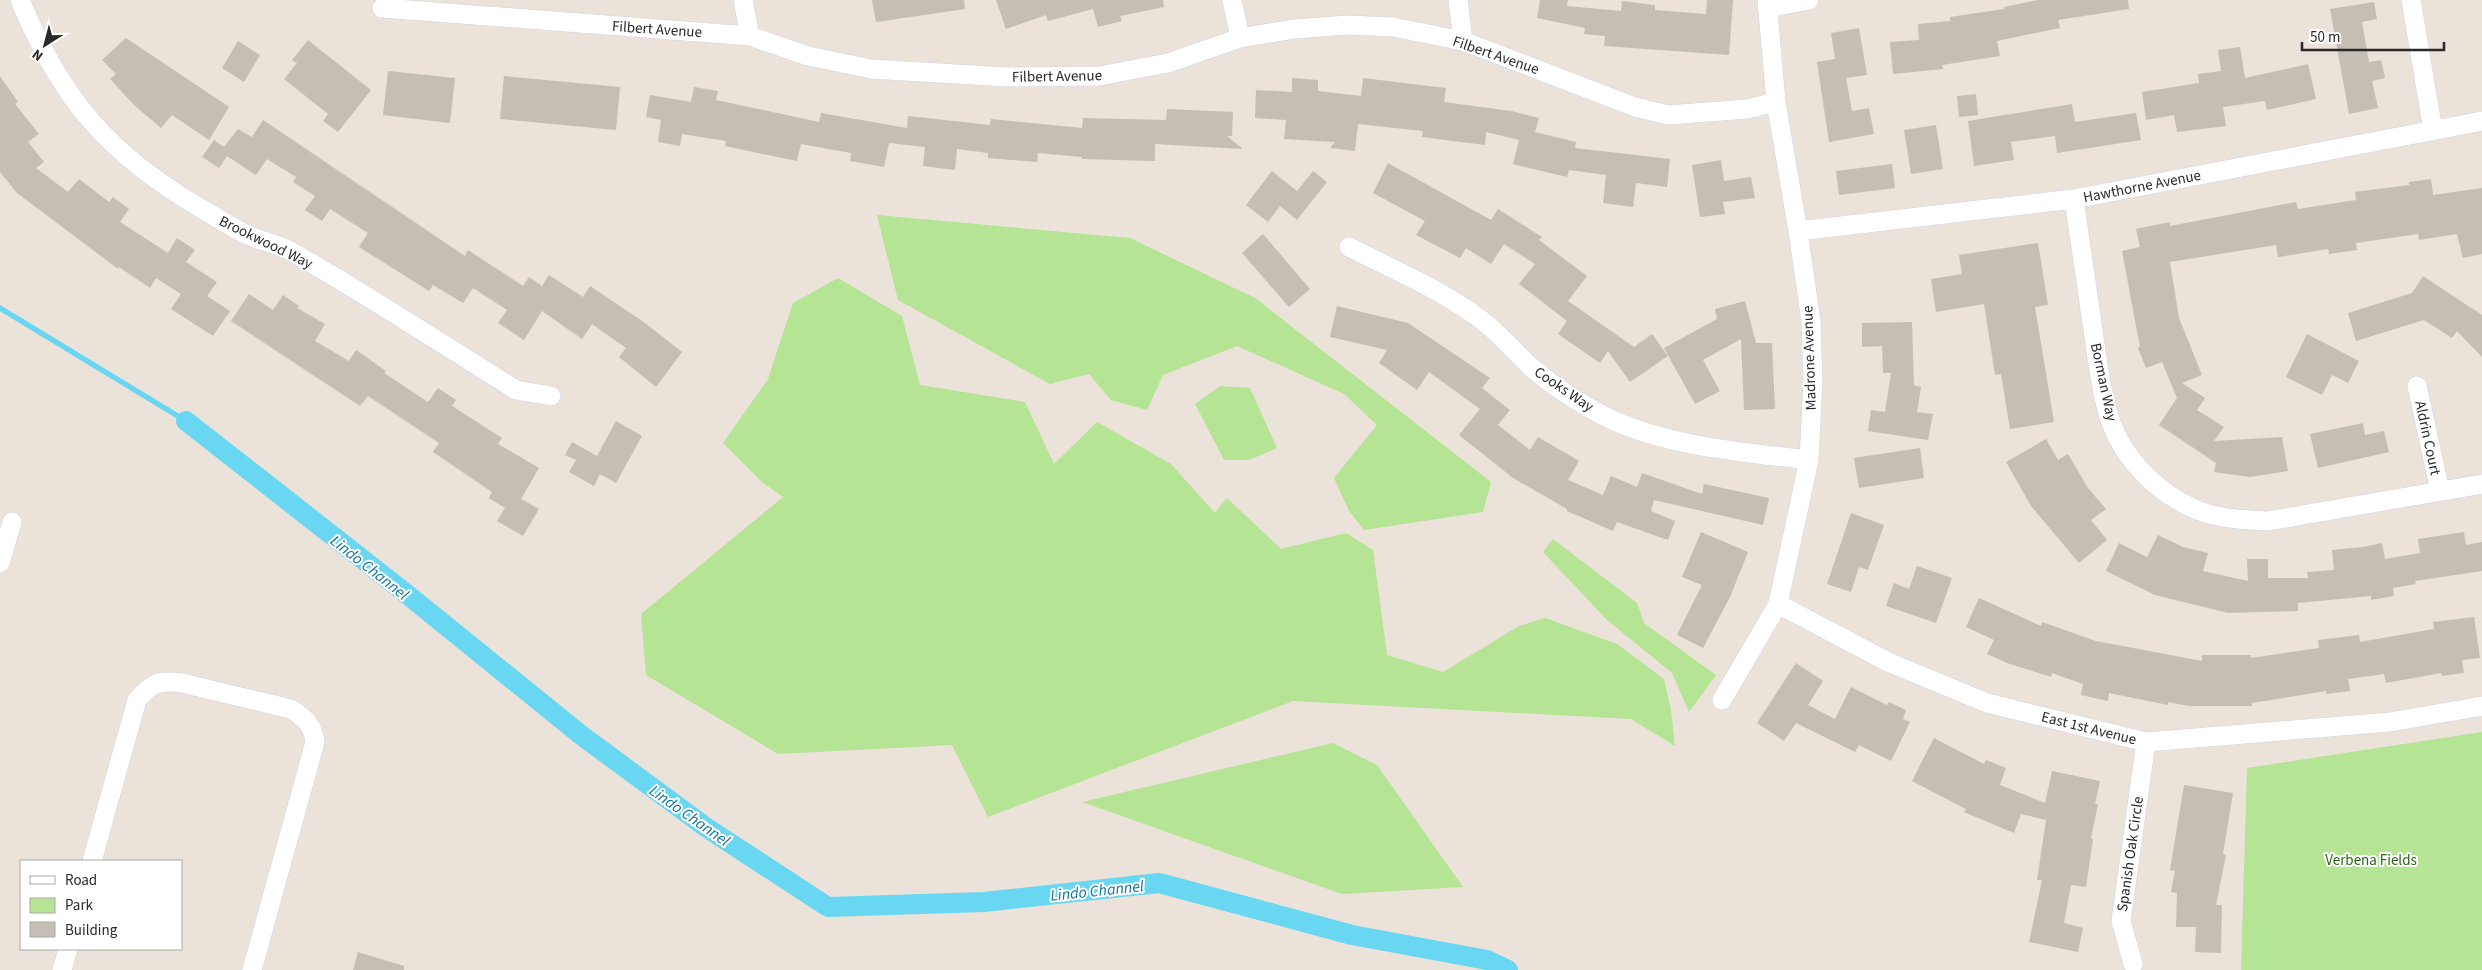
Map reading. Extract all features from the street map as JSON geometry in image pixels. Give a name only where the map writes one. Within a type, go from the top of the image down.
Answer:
[{"type":"street","name":"Brookwood Way","points":[[20,0],[34,34],[54,72],[80,108],[107,141],[143,170],[178,195],[248,235],[291,251],[516,390],[551,396]]},
{"type":"street","points":[[744,0],[750,36]]},
{"type":"street","points":[[1232,0],[1240,38]]},
{"type":"street","points":[[1458,0],[1463,41]]},
{"type":"street","points":[[1767,4],[1809,0]]},
{"type":"street","points":[[2411,0],[2433,131]]},
{"type":"street","name":"Madrone Avenue","points":[[1722,700],[1778,604],[1809,460],[1813,381],[1811,320],[1776,102],[1767,4]]},
{"type":"street","name":"Filbert Avenue","points":[[382,8],[750,36],[808,56],[871,69],[1007,77],[1099,76],[1168,63],[1240,38],[1294,29],[1348,26],[1393,28],[1463,41],[1635,108],[1668,115],[1747,109],[1776,102]]},
{"type":"street","name":"Hawthorne Avenue","points":[[1798,231],[2074,199],[2482,121]]},
{"type":"street","name":"Borman Way","points":[[2074,199],[2108,414],[2122,447],[2143,473],[2171,496],[2198,511],[2238,520],[2268,521],[2482,484]]},
{"type":"street","name":"Cooks Way","points":[[1349,247],[1430,289],[1479,318],[1532,368],[1572,398],[1611,419],[1663,438],[1757,454],[1809,460]]},
{"type":"street","name":"Aldrin Court","points":[[2417,386],[2440,491]]},
{"type":"street","points":[[0,563],[12,522]]},
{"type":"street","name":"East 1st Avenue","points":[[1778,604],[1888,662],[1987,703],[2146,742],[2390,722],[2482,706]]},
{"type":"street","points":[[92,860],[137,700],[149,686],[165,681],[182,683],[291,709],[306,719],[314,730],[316,742],[252,970]]},
{"type":"street","name":"Spanish Oak Circle","points":[[2133,964],[2121,921],[2146,742]]},
{"type":"street","points":[[62,970],[68,950]]},
{"type":"green space","points":[[877,215],[1130,238],[1255,298],[1491,482],[1483,512],[1364,530],[1349,511],[1334,478],[1377,425],[1344,394],[1237,346],[1163,375],[1147,410],[1111,400],[1089,374],[1050,384],[898,300]]},
{"type":"green space","points":[[838,278],[902,316],[920,385],[1025,402],[1054,464],[1097,422],[1171,464],[1215,513],[1227,498],[1281,549],[1346,533],[1373,550],[1387,655],[1443,672],[1519,626],[1545,618],[1617,644],[1664,679],[1671,710],[1675,746],[1631,719],[1293,701],[988,817],[952,745],[778,754],[646,675],[641,614],[783,497],[762,482],[723,443],[768,379],[793,303]]},
{"type":"green space","points":[[1220,386],[1250,388],[1277,448],[1249,460],[1224,460],[1195,404]]},
{"type":"green space","points":[[1553,539],[1637,603],[1644,623],[1716,675],[1689,712],[1672,673],[1606,619],[1543,552]]},
{"type":"green space","name":"Verbena Fields","points":[[2482,732],[2482,970],[2241,970],[2247,768]]},
{"type":"green space","points":[[1333,743],[1377,765],[1463,887],[1342,894],[1082,802]]},
{"type":"building","points":[[872,0],[964,0],[965,9],[876,22]]},
{"type":"building","points":[[996,0],[1163,0],[1164,7],[1120,16],[1122,21],[1098,27],[1093,9],[1048,21],[1046,15],[1006,29]]},
{"type":"building","points":[[1540,0],[1568,0],[1567,6],[1621,11],[1622,1],[1655,5],[1655,10],[1706,14],[1707,0],[1733,0],[1729,55],[1604,46],[1605,36],[1584,34],[1585,28],[1537,18]]},
{"type":"building","points":[[2038,0],[2128,0],[2129,9],[2058,20],[2060,28],[1997,41],[2000,56],[1942,65],[1943,69],[1893,74],[1890,42],[1919,40],[1918,24],[1950,21],[1950,17],[2004,9],[2004,7]]},
{"type":"building","points":[[2374,2],[2377,19],[2362,22],[2369,62],[2381,60],[2385,78],[2372,81],[2378,108],[2349,114],[2330,9]]},
{"type":"building","points":[[1859,28],[1867,75],[1846,78],[1852,111],[1869,108],[1874,134],[1829,142],[1817,62],[1835,59],[1831,33]]},
{"type":"building","points":[[126,38],[229,107],[209,140],[172,115],[161,128],[134,105],[110,79],[116,74],[102,60]]},
{"type":"building","points":[[308,40],[371,90],[338,132],[323,121],[328,114],[284,79],[297,63],[292,60]]},
{"type":"building","points":[[238,41],[260,55],[244,82],[222,68]]},
{"type":"building","points":[[2240,47],[2245,78],[2308,64],[2316,99],[2267,110],[2265,101],[2223,107],[2226,126],[2177,132],[2174,115],[2146,120],[2142,92],[2199,83],[2198,74],[2221,71],[2218,50]]},
{"type":"building","points":[[388,71],[455,78],[450,123],[383,115]]},
{"type":"building","points":[[0,76],[18,102],[15,104],[39,134],[28,142],[44,162],[36,168],[68,192],[79,179],[109,202],[113,197],[129,209],[120,222],[168,253],[177,238],[195,250],[186,262],[217,282],[207,296],[230,311],[213,336],[171,309],[181,294],[156,278],[150,288],[119,267],[118,269],[17,193],[0,172]]},
{"type":"building","points":[[504,76],[620,87],[616,130],[500,119]]},
{"type":"building","points":[[1292,78],[1318,80],[1318,91],[1361,96],[1363,78],[1446,88],[1444,102],[1511,111],[1539,118],[1535,132],[1576,142],[1575,148],[1670,159],[1667,187],[1636,183],[1633,207],[1603,203],[1606,175],[1569,170],[1567,177],[1513,164],[1519,140],[1486,132],[1485,145],[1422,137],[1423,131],[1358,124],[1355,151],[1330,148],[1335,142],[1284,139],[1286,120],[1255,118],[1256,90],[1292,92]]},
{"type":"building","points":[[694,87],[718,91],[716,100],[819,122],[821,113],[907,128],[908,116],[990,125],[991,119],[1082,128],[1083,118],[1166,120],[1167,109],[1233,112],[1232,136],[1227,136],[1243,149],[1155,144],[1155,161],[1082,159],[1082,157],[1038,153],[1037,162],[988,158],[988,153],[957,149],[955,170],[923,166],[925,147],[889,143],[884,167],[850,161],[851,153],[801,144],[797,161],[725,146],[726,141],[682,134],[680,146],[658,142],[661,120],[646,117],[650,95],[691,102]]},
{"type":"building","points":[[1976,94],[1978,115],[1959,117],[1957,96]]},
{"type":"building","points":[[2072,104],[2075,122],[2136,113],[2141,140],[2057,153],[2055,136],[2011,142],[2014,160],[1974,166],[1968,121]]},
{"type":"building","points":[[263,120],[465,256],[468,250],[523,286],[529,277],[542,286],[549,275],[583,297],[590,286],[645,323],[682,352],[656,387],[619,357],[626,348],[592,324],[582,339],[542,311],[524,340],[498,323],[507,310],[473,288],[463,303],[433,285],[429,291],[359,247],[368,233],[330,209],[322,221],[305,210],[315,196],[293,182],[296,177],[267,159],[256,175],[227,156],[219,168],[202,157],[214,140],[224,147],[238,129],[252,137]]},
{"type":"building","points":[[1936,125],[1943,169],[1911,174],[1904,130]]},
{"type":"building","points":[[1721,160],[1724,181],[1751,177],[1755,198],[1723,202],[1725,214],[1700,217],[1692,165]]},
{"type":"building","points":[[1388,163],[1491,220],[1498,209],[1542,237],[1539,240],[1587,276],[1568,301],[1634,347],[1652,334],[1668,356],[1630,382],[1608,351],[1600,363],[1558,334],[1567,321],[1519,284],[1535,264],[1504,244],[1491,264],[1466,248],[1460,258],[1416,235],[1425,221],[1373,193]]},
{"type":"building","points":[[1892,164],[1895,188],[1839,195],[1836,171]]},
{"type":"building","points":[[1272,171],[1297,191],[1313,171],[1327,182],[1297,220],[1280,206],[1268,222],[1246,205]]},
{"type":"building","points":[[2431,179],[2433,195],[2482,188],[2482,254],[2463,258],[2457,234],[2419,240],[2418,234],[2356,243],[2357,250],[2329,254],[2328,249],[2278,257],[2276,245],[2170,262],[2179,318],[2202,375],[2182,383],[2205,398],[2197,410],[2224,427],[2214,441],[2282,437],[2288,471],[2250,477],[2214,472],[2216,463],[2159,425],[2177,398],[2162,362],[2146,368],[2138,348],[2140,347],[2122,251],[2140,247],[2136,229],[2170,222],[2170,226],[2296,202],[2298,209],[2356,200],[2355,192],[2409,185],[2409,182]]},
{"type":"building","points":[[1263,234],[1310,289],[1289,307],[1242,253]]},
{"type":"building","points":[[2038,243],[2048,305],[2035,307],[2054,422],[2010,429],[2001,374],[1995,375],[1984,304],[1936,312],[1931,279],[1962,274],[1959,255]]},
{"type":"building","points":[[2423,276],[2482,315],[2482,357],[2457,331],[2452,338],[2424,320],[2356,341],[2348,313],[2412,293]]},
{"type":"building","points":[[249,294],[273,310],[283,295],[299,306],[297,308],[325,324],[315,341],[349,361],[356,350],[386,371],[384,373],[428,402],[438,388],[456,400],[452,406],[502,438],[498,444],[539,468],[521,499],[539,509],[523,536],[497,521],[505,508],[489,498],[492,492],[433,452],[439,443],[368,396],[360,406],[231,321]]},
{"type":"building","points":[[1745,301],[1756,343],[1772,343],[1775,409],[1744,410],[1741,339],[1703,360],[1720,391],[1695,404],[1664,348],[1717,319],[1715,309]]},
{"type":"building","points":[[1337,306],[1408,323],[1490,378],[1482,388],[1510,410],[1498,425],[1530,450],[1538,437],[1579,461],[1568,480],[1603,495],[1611,476],[1637,487],[1642,473],[1702,494],[1704,484],[1769,498],[1763,525],[1654,500],[1651,511],[1675,521],[1668,540],[1617,522],[1613,531],[1567,511],[1567,509],[1513,478],[1459,435],[1480,409],[1429,372],[1417,390],[1379,363],[1387,350],[1330,337]]},
{"type":"building","points":[[1912,322],[1914,385],[1921,387],[1917,412],[1933,414],[1928,440],[1868,431],[1871,410],[1885,412],[1891,373],[1883,373],[1882,346],[1862,347],[1862,323]]},
{"type":"building","points":[[2307,334],[2359,361],[2348,383],[2332,375],[2322,395],[2286,377]]},
{"type":"building","points":[[616,421],[642,436],[616,483],[600,474],[594,486],[569,472],[576,460],[565,455],[572,442],[597,456]]},
{"type":"building","points":[[2363,423],[2365,435],[2384,431],[2389,452],[2318,468],[2310,434]]},
{"type":"building","points":[[2046,439],[2058,460],[2068,454],[2088,488],[2106,509],[2091,520],[2107,540],[2079,563],[2031,506],[2006,462]]},
{"type":"building","points":[[1920,448],[1924,478],[1859,488],[1854,458]]},
{"type":"building","points":[[1851,513],[1884,525],[1868,570],[1859,567],[1851,592],[1827,584]]},
{"type":"building","points":[[1701,532],[1748,552],[1730,597],[1703,648],[1677,635],[1702,585],[1682,577]]},
{"type":"building","points":[[2464,532],[2466,545],[2482,542],[2482,571],[2415,581],[2416,584],[2393,588],[2394,596],[2371,600],[2371,596],[2298,603],[2298,611],[2228,613],[2155,595],[2106,571],[2119,543],[2147,557],[2158,535],[2183,547],[2208,553],[2203,571],[2248,581],[2247,559],[2268,559],[2268,578],[2308,578],[2307,572],[2334,570],[2332,550],[2382,543],[2385,559],[2420,553],[2418,539]]},
{"type":"building","points":[[1917,566],[1952,578],[1936,623],[1886,606],[1894,583],[1909,589]]},
{"type":"building","points":[[1979,598],[2041,626],[2042,622],[2096,641],[2202,661],[2202,655],[2251,655],[2251,658],[2319,648],[2318,640],[2359,635],[2360,642],[2434,629],[2433,622],[2474,617],[2480,658],[2462,660],[2464,673],[2442,676],[2441,673],[2386,683],[2384,674],[2348,679],[2350,691],[2326,694],[2326,691],[2252,703],[2252,706],[2189,706],[2168,702],[2168,705],[2109,693],[2108,701],[2081,695],[2083,684],[2052,673],[2051,677],[2007,663],[1987,654],[1994,640],[1966,627]]},
{"type":"building","points":[[1796,663],[1823,681],[1808,705],[1835,719],[1851,687],[1887,705],[1889,702],[1906,710],[1903,719],[1910,722],[1891,761],[1859,745],[1855,752],[1796,723],[1784,741],[1757,723]]},
{"type":"building","points":[[1934,738],[1984,764],[1986,760],[2006,768],[2000,785],[2045,803],[2052,771],[2100,781],[2095,804],[2098,804],[2091,838],[2093,839],[2086,887],[2071,885],[2064,923],[2083,928],[2078,952],[2029,942],[2042,880],[2037,880],[2046,820],[2021,814],[2014,833],[1964,812],[1966,809],[1912,781]]},
{"type":"building","points":[[2184,785],[2233,793],[2223,854],[2226,855],[2216,905],[2222,905],[2221,953],[2195,952],[2196,927],[2176,927],[2177,893],[2171,892],[2175,871],[2170,870]]},
{"type":"building","points":[[358,952],[404,966],[404,970],[353,970]]},
{"type":"waterway","name":"Lindo Channel","points":[[0,308],[186,421]]},
{"type":"waterway","name":"Lindo Channel","points":[[186,421],[403,591],[581,735],[707,828],[828,907],[984,902],[1159,883],[1352,935],[1487,960],[1508,970]]}]
